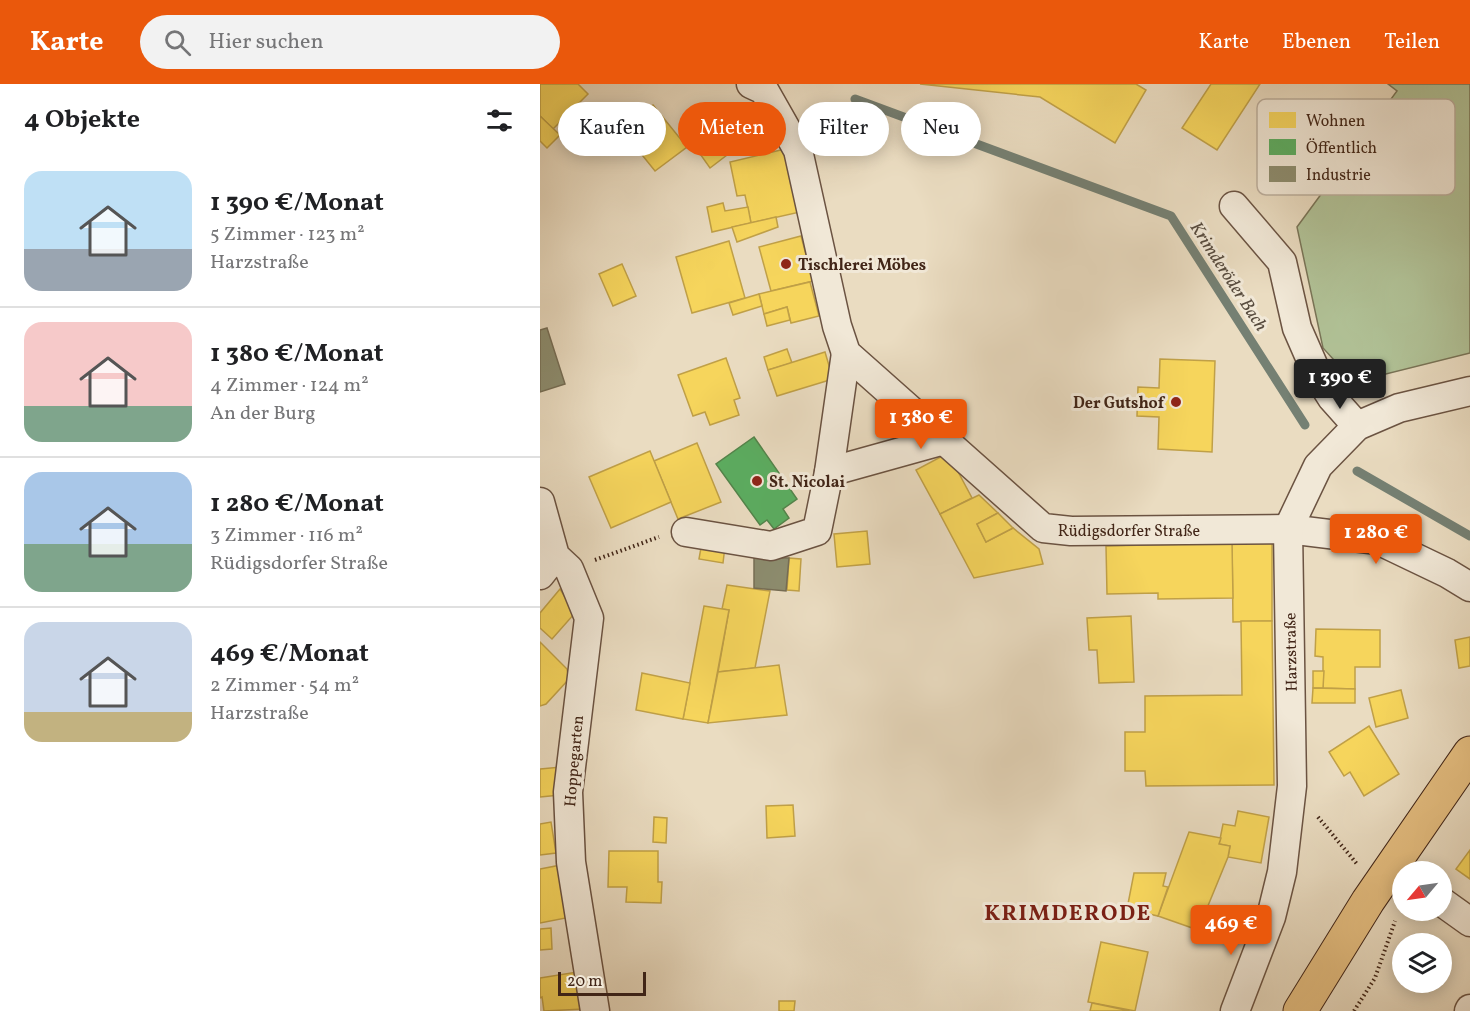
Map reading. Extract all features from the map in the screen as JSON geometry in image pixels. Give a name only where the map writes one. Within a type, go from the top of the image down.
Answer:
[{"type":"main road","points":[[1403,861],[1470,753]]},
{"type":"main road","points":[[1300,1011],[1368,901],[1392,875]]},
{"type":"street","points":[[686,532],[771,546],[816,531],[829,472],[846,353],[837,326],[798,150],[764,90],[751,84]]},
{"type":"street","points":[[1234,206],[1282,262],[1297,328],[1318,376],[1332,398],[1357,426]]},
{"type":"street","name":"Rüdigsdorfer Straße","points":[[846,353],[1043,528],[1071,531],[1288,530],[1378,540],[1447,573],[1470,587]]},
{"type":"street","name":"Harzstraße","points":[[1235,1011],[1271,917],[1282,872],[1292,786],[1288,530],[1318,466],[1357,426],[1399,408],[1470,391]]},
{"type":"street","points":[[829,472],[944,440]]},
{"type":"street","name":"Hoppegarten","points":[[540,502],[555,567],[589,618],[568,792],[571,862],[595,1011]]},
{"type":"street","points":[[1452,909],[1470,922]]},
{"type":"path","points":[[555,567],[665,535],[686,532]]},
{"type":"path","points":[[1292,786],[1358,864]]},
{"type":"path","points":[[1354,1011],[1375,978],[1395,921]]},
{"type":"green space","points":[[1388,84],[1470,84],[1470,353],[1354,382],[1323,348],[1297,227],[1321,195],[1455,195],[1455,99],[1391,99],[1397,91]]},
{"type":"building: Wohnen","points":[[540,84],[578,84],[588,94],[580,102],[558,102],[558,124],[553,129],[540,116]]},
{"type":"building: Wohnen","points":[[920,84],[1136,84],[1146,90],[1115,143],[1040,97]]},
{"type":"building: Wohnen","points":[[1211,84],[1260,84],[1217,150],[1182,128]]},
{"type":"building: Wohnen","points":[[540,116],[558,133],[558,137],[547,148],[540,141]]},
{"type":"building: Wohnen","points":[[666,121],[678,136],[678,154],[655,171],[643,156],[666,156]]},
{"type":"building: Wohnen","points":[[786,153],[800,212],[751,223],[745,195],[737,196],[730,162],[755,156],[786,156]]},
{"type":"building: Wohnen","points":[[702,156],[726,156],[710,168]]},
{"type":"building: Wohnen","points":[[723,203],[725,211],[748,207],[751,223],[712,232],[707,207]]},
{"type":"building: Wohnen","points":[[776,217],[778,227],[737,242],[732,227]]},
{"type":"building: Wohnen","name":"Tischlerei Möbes","points":[[801,236],[813,281],[771,291],[759,247]]},
{"type":"building: Wohnen","points":[[729,241],[745,298],[692,313],[676,257]]},
{"type":"building: Wohnen","points":[[622,264],[636,296],[613,306],[599,274]]},
{"type":"building: Wohnen","points":[[810,282],[819,316],[791,323],[787,307],[764,314],[759,294]]},
{"type":"building: Wohnen","points":[[759,294],[762,306],[733,315],[729,303]]},
{"type":"building: Wohnen","points":[[787,307],[790,320],[767,326],[764,314]]},
{"type":"building: Wohnen","points":[[787,349],[792,363],[768,370],[764,357]]},
{"type":"building: Wohnen","points":[[825,352],[833,379],[777,396],[768,370]]},
{"type":"building: Wohnen","points":[[726,358],[740,398],[734,400],[739,415],[710,425],[705,412],[693,416],[678,375]]},
{"type":"building: Wohnen","name":"Der Gutshof","points":[[1160,359],[1215,361],[1212,452],[1158,449],[1159,417],[1137,416],[1138,387],[1159,388]]},
{"type":"building: Wohnen","points":[[697,443],[721,502],[678,519],[654,461]]},
{"type":"building: Wohnen","points":[[650,451],[671,502],[611,528],[589,477]]},
{"type":"building: Wohnen","points":[[948,453],[972,498],[940,514],[916,470]]},
{"type":"building: Wohnen","points":[[979,495],[998,513],[977,524],[986,542],[1013,528],[1039,549],[1043,564],[974,578],[940,514]]},
{"type":"building: Wohnen","points":[[998,513],[1013,528],[986,542],[977,524]]},
{"type":"building: Wohnen","points":[[867,531],[870,564],[837,567],[834,534]]},
{"type":"building: Wohnen","points":[[702,542],[725,546],[723,563],[699,559]]},
{"type":"building: Wohnen","points":[[1232,543],[1272,543],[1272,621],[1233,622]]},
{"type":"building: Wohnen","points":[[1232,543],[1233,598],[1158,599],[1158,593],[1107,594],[1106,546]]},
{"type":"building: Wohnen","points":[[789,558],[801,559],[799,591],[787,590]]},
{"type":"building: Wohnen","points":[[727,585],[770,591],[755,668],[718,672],[729,610],[722,609]]},
{"type":"building: Wohnen","points":[[560,589],[575,613],[552,639],[540,628],[540,613]]},
{"type":"building: Wohnen","points":[[704,606],[729,610],[708,723],[683,719]]},
{"type":"building: Wohnen","points":[[1131,616],[1134,682],[1099,683],[1097,650],[1089,650],[1087,618]]},
{"type":"building: Wohnen","points":[[1241,621],[1272,621],[1274,785],[1146,786],[1145,771],[1125,771],[1125,732],[1145,732],[1145,696],[1242,695]]},
{"type":"building: Wohnen","points":[[1316,629],[1380,630],[1380,667],[1355,667],[1355,689],[1323,688],[1323,657],[1315,656]]},
{"type":"building: Wohnen","points":[[1470,637],[1470,666],[1459,668],[1455,640]]},
{"type":"building: Wohnen","points":[[540,642],[567,669],[569,679],[546,704],[540,706]]},
{"type":"building: Wohnen","points":[[779,665],[787,715],[708,723],[718,672]]},
{"type":"building: Wohnen","points":[[1313,671],[1324,671],[1323,688],[1313,688]]},
{"type":"building: Wohnen","points":[[642,673],[690,683],[683,719],[636,710]]},
{"type":"building: Wohnen","points":[[1313,688],[1355,689],[1355,703],[1312,703]]},
{"type":"building: Wohnen","points":[[1401,690],[1408,718],[1376,727],[1369,698]]},
{"type":"building: Wohnen","points":[[1369,726],[1399,774],[1364,796],[1350,772],[1344,776],[1329,752]]},
{"type":"building: Wohnen","points":[[561,767],[560,795],[540,797],[540,769]]},
{"type":"building: Wohnen","points":[[793,805],[795,836],[767,838],[766,806]]},
{"type":"building: Wohnen","points":[[1238,811],[1269,817],[1261,863],[1228,857],[1230,846],[1219,844],[1223,824],[1235,826]]},
{"type":"building: Wohnen","points":[[654,817],[667,818],[666,843],[653,842]]},
{"type":"building: Wohnen","points":[[551,822],[556,853],[540,855],[540,824]]},
{"type":"building: Wohnen","points":[[1189,832],[1221,838],[1219,844],[1230,846],[1228,857],[1198,930],[1158,916]]},
{"type":"building: Wohnen","points":[[1470,850],[1470,879],[1456,869]]},
{"type":"building: Wohnen","points":[[609,851],[658,851],[658,882],[662,882],[661,903],[626,902],[627,887],[608,887]]},
{"type":"building: Wohnen","points":[[561,865],[571,917],[540,923],[540,869]]},
{"type":"building: Wohnen","points":[[1134,873],[1166,873],[1163,886],[1168,887],[1158,916],[1127,909]]},
{"type":"building: Wohnen","points":[[551,928],[552,949],[540,950],[540,929]]},
{"type":"building: Wohnen","points":[[1101,942],[1148,952],[1135,1011],[1088,1002]]},
{"type":"building: Wohnen","points":[[577,972],[584,1009],[544,1011],[542,997],[540,998],[540,978]]},
{"type":"building: Wohnen","points":[[779,1001],[795,1001],[794,1011],[779,1011]]},
{"type":"building: Wohnen","points":[[1092,1003],[1130,1011],[1090,1011]]},
{"type":"building: Öffentlich","name":"St. Nicolai","points":[[754,437],[797,499],[783,509],[789,518],[774,529],[767,520],[760,525],[716,464]]},
{"type":"building: Industrie","points":[[547,328],[565,384],[540,392],[540,330]]},
{"type":"building: Industrie","points":[[754,557],[789,558],[786,591],[754,588]]},
{"type":"waterway","name":"Krimderöder Bach","points":[[855,99],[1171,216],[1305,425]]},
{"type":"waterway","name":"Krimderöder Bach","points":[[1357,471],[1470,536]]},
{"type":"place","name":"Tischlerei Möbes","points":[[786,264]]},
{"type":"place","name":"Der Gutshof","points":[[1176,402]]},
{"type":"place","name":"St. Nicolai","points":[[757,481]]},
{"type":"district","name":"KRIMDERODE","points":[[1068,912]]}]
